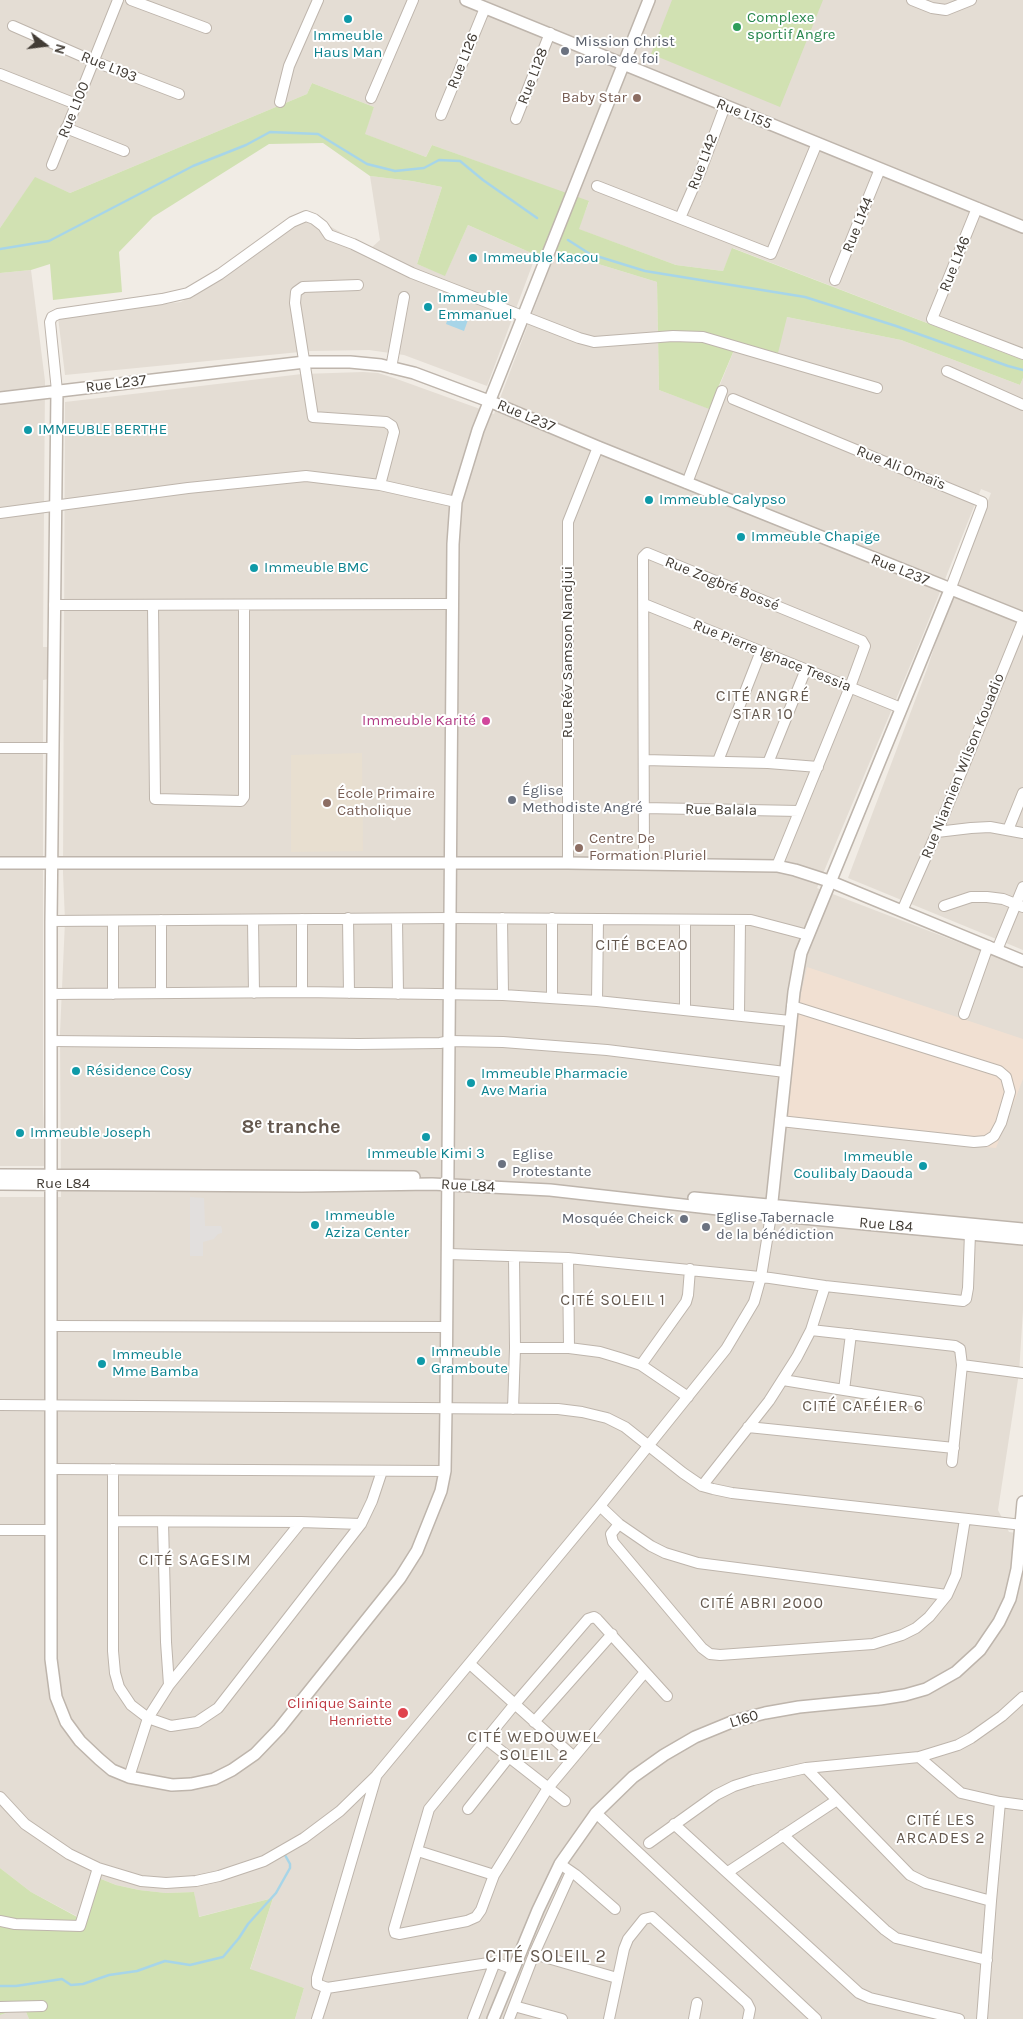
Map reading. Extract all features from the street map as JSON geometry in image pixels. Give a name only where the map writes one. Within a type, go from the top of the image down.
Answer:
[{"type":"street","name":"Rue L100","points":[[52,165],[118,0]]},
{"type":"street","points":[[131,0],[206,28]]},
{"type":"street","points":[[280,102],[290,66],[318,0]]},
{"type":"street","points":[[370,98],[413,0]]},
{"type":"street","name":"Rue L155","points":[[466,0],[1023,227]]},
{"type":"street","points":[[649,0],[522,316],[489,401],[472,448],[456,502],[453,544],[446,1409],[445,1471],[441,1491],[417,1550],[400,1578],[279,1729],[255,1754],[232,1770],[214,1779],[191,1784],[172,1785],[129,1777],[112,1770],[80,1741],[66,1722],[56,1697],[51,1659],[51,863],[57,391],[50,322],[52,317],[58,314],[188,293],[220,274],[301,217],[314,219],[323,226],[328,235],[353,244],[412,273],[522,316],[579,338],[594,342],[672,336],[703,337],[877,388]]},
{"type":"street","points":[[912,0],[932,8],[946,10],[972,0]]},
{"type":"street","name":"Rue L126","points":[[441,115],[485,8]]},
{"type":"street","name":"Rue L193","points":[[13,26],[93,61],[179,94]]},
{"type":"street","name":"Rue L128","points":[[516,119],[550,33]]},
{"type":"street","points":[[0,74],[76,104]]},
{"type":"street","name":"Rue L142","points":[[680,218],[701,170],[725,106]]},
{"type":"street","points":[[66,128],[124,151]]},
{"type":"street","points":[[597,186],[771,254],[816,143]]},
{"type":"street","name":"Rue L144","points":[[836,280],[880,169]]},
{"type":"street","name":"Rue L146","points":[[977,208],[932,319],[1023,354]]},
{"type":"street","points":[[358,285],[303,287],[296,292],[295,303],[314,417],[386,422],[392,426],[394,432],[380,485]]},
{"type":"street","points":[[391,368],[404,297]]},
{"type":"street","name":"Rue L237","points":[[0,398],[305,362],[350,362],[391,368],[414,373],[489,401],[1023,620]]},
{"type":"street","points":[[947,371],[1023,405]]},
{"type":"street","points":[[687,483],[722,390]]},
{"type":"street","name":"Rue Ali Omaïs","points":[[733,399],[979,499],[982,502],[982,506],[950,590]]},
{"type":"street","name":"Rue Rév Samson Nandjui","points":[[568,863],[568,522],[598,447]]},
{"type":"street","points":[[0,513],[188,488],[306,476],[380,485],[456,502]]},
{"type":"street","name":"Rue Zogbré Bossé","points":[[644,864],[643,557],[647,553],[862,641],[865,651],[777,866]]},
{"type":"street","points":[[0,1797],[25,1824],[69,1854],[98,1868],[141,1880],[166,1883],[196,1881],[264,1861],[304,1838],[340,1811],[376,1776],[600,1506],[726,1349],[754,1302],[761,1278],[771,1210],[797,969],[808,934],[829,881],[950,590]]},
{"type":"street","points":[[54,605],[453,604]]},
{"type":"street","name":"Rue Pierre Ignace Tressia","points":[[644,604],[901,708]]},
{"type":"street","points":[[154,605],[155,799],[241,801],[244,797],[244,605]]},
{"type":"street","name":"Rue Niamien Wilson Kouadio","points":[[902,911],[937,832],[1023,620]]},
{"type":"street","points":[[718,761],[761,651]]},
{"type":"street","points":[[768,763],[806,669]]},
{"type":"street","points":[[0,748],[53,748]]},
{"type":"street","points":[[644,760],[768,763],[818,767]]},
{"type":"street","points":[[1008,830],[1023,793]]},
{"type":"street","name":"Rue Balala","points":[[644,808],[799,811]]},
{"type":"street","points":[[937,832],[990,827],[1023,833]]},
{"type":"street","points":[[0,863],[568,863],[777,866],[829,881],[1023,961]]},
{"type":"street","points":[[964,1014],[992,948],[1020,906],[1023,886]]},
{"type":"street","points":[[944,906],[971,897],[1003,899],[1020,906]]},
{"type":"street","points":[[51,921],[348,918],[751,920],[808,934]]},
{"type":"street","points":[[348,918],[349,993]]},
{"type":"street","points":[[502,918],[504,995]]},
{"type":"street","points":[[552,918],[552,997]]},
{"type":"street","points":[[302,919],[302,992]]},
{"type":"street","points":[[397,919],[398,994]]},
{"type":"street","points":[[597,1001],[598,919]]},
{"type":"street","points":[[161,920],[161,994]]},
{"type":"street","points":[[253,920],[254,993]]},
{"type":"street","points":[[685,920],[685,1010]]},
{"type":"street","points":[[739,1015],[740,920]]},
{"type":"street","points":[[113,921],[113,994]]},
{"type":"street","points":[[51,994],[302,992],[504,995],[597,1001],[790,1021]]},
{"type":"street","points":[[780,1121],[974,1142],[986,1141],[994,1136],[1001,1123],[1010,1092],[1006,1077],[999,1071],[792,1006]]},
{"type":"street","points":[[51,1041],[359,1044],[440,1043],[450,1040],[503,1042],[607,1050],[785,1072]]},
{"type":"street","name":"Rue L84","points":[[0,1175],[52,1180]]},
{"type":"street","name":"Rue L84","points":[[0,1184],[52,1180],[448,1181],[582,1184],[706,1199],[771,1210],[1023,1239]]},
{"type":"street","name":"Rue L84","points":[[771,1210],[1023,1229]]},
{"type":"street","points":[[448,1254],[568,1258],[690,1269],[963,1301],[966,1299],[968,1288],[970,1233]]},
{"type":"street","points":[[512,1409],[515,1348],[514,1257]]},
{"type":"street","points":[[568,1258],[569,1348]]},
{"type":"street","points":[[641,1365],[686,1302],[690,1269]]},
{"type":"street","points":[[702,1486],[783,1380],[811,1330],[825,1286]]},
{"type":"street","points":[[52,1326],[447,1327]]},
{"type":"street","points":[[811,1330],[955,1346],[960,1349],[962,1365],[952,1462]]},
{"type":"street","points":[[844,1390],[851,1334]]},
{"type":"street","points":[[515,1348],[569,1348],[600,1352],[641,1365],[688,1397]]},
{"type":"street","points":[[962,1365],[1023,1373]]},
{"type":"street","points":[[783,1380],[920,1402]]},
{"type":"street","points":[[0,1405],[566,1410],[607,1418],[625,1427],[647,1446],[702,1486],[732,1493],[1022,1524]]},
{"type":"street","points":[[748,1427],[954,1448]]},
{"type":"street","points":[[51,1469],[445,1471]]},
{"type":"street","points":[[113,1469],[113,1651],[115,1673],[119,1687],[130,1706],[148,1718],[171,1726],[197,1722],[218,1708],[361,1524],[372,1501],[382,1471]]},
{"type":"street","name":"L160","points":[[493,2019],[538,1910],[560,1864],[596,1813],[633,1777],[664,1755],[695,1737],[734,1722],[765,1713],[799,1707],[904,1695],[926,1689],[956,1672],[980,1650],[999,1622],[1010,1599],[1017,1569],[1023,1502]]},
{"type":"street","points":[[600,1506],[619,1524],[658,1549],[704,1564],[947,1595]]},
{"type":"street","points":[[619,1524],[611,1539],[702,1648],[710,1654],[730,1654],[884,1642],[916,1628],[929,1617],[947,1595],[956,1575],[965,1519]]},
{"type":"street","points":[[114,1521],[361,1524]]},
{"type":"street","points":[[163,1522],[169,1685]]},
{"type":"street","points":[[129,1777],[148,1718],[169,1685],[301,1522]]},
{"type":"street","points":[[0,1530],[51,1530]]},
{"type":"street","points":[[645,1672],[548,1788],[494,1875],[481,1910],[476,1917],[467,1921],[396,1934],[394,1929],[429,1809],[514,1705],[588,1619],[594,1617],[598,1619],[667,1696]]},
{"type":"street","points":[[534,1722],[612,1634]]},
{"type":"street","points":[[470,1664],[574,1757]]},
{"type":"street","points":[[649,1843],[716,1795],[734,1786],[806,1768],[919,1757],[958,1745],[1002,1716],[1023,1697]]},
{"type":"street","points":[[486,1739],[565,1801]]},
{"type":"street","points":[[919,1757],[962,1792],[1000,1802],[1023,1805]]},
{"type":"street","points":[[468,1809],[509,1758]]},
{"type":"street","points":[[806,1768],[915,1878],[926,1883],[991,1901]]},
{"type":"street","points":[[376,1776],[317,1978],[317,1984],[327,1988],[495,1962],[514,1969]]},
{"type":"street","points":[[728,1872],[836,1800]]},
{"type":"street","points":[[982,2019],[1000,1802]]},
{"type":"street","points":[[596,1813],[816,2019]]},
{"type":"street","points":[[674,1824],[859,1993],[870,1998],[959,2019]]},
{"type":"street","points":[[783,1835],[896,1938],[987,1960]]},
{"type":"street","points":[[418,1851],[494,1875]]},
{"type":"street","points":[[560,1864],[615,1909]]},
{"type":"street","points":[[0,1921],[15,1924],[80,1926],[98,1868]]},
{"type":"street","points":[[509,2019],[534,1954],[571,1872]]},
{"type":"street","points":[[609,2019],[617,1978],[628,1940],[644,1919],[652,1917],[747,2003],[750,2009],[748,2019]]},
{"type":"street","points":[[534,1954],[617,1978]]},
{"type":"street","points":[[471,2019],[495,1962]]},
{"type":"street","points":[[318,2019],[327,1988]]},
{"type":"street","points":[[694,2019],[697,2002]]},
{"type":"street","points":[[0,2008],[42,2006]]},
{"type":"street","points":[[514,2006],[556,2018]]},
{"type":"shaded area","points":[[0,0],[1023,0],[1023,360],[733,248],[723,271],[676,265],[578,229],[589,202],[432,145],[426,157],[364,134],[374,107],[312,83],[307,94],[70,193],[35,178],[0,228]]},
{"type":"shaded area","points":[[370,176],[442,187],[417,264],[445,275],[468,225],[536,255],[487,386],[404,355],[369,350],[310,351],[65,375],[58,317],[181,302],[240,265],[310,215],[370,249],[380,240]]},
{"type":"shaded area","points":[[556,251],[657,282],[659,390],[710,409],[737,343],[787,317],[901,340],[1020,385],[1023,378],[1023,950],[848,878],[927,669],[954,588],[991,493],[981,489],[920,642],[817,888],[1023,967],[1023,1310],[1019,1373],[998,1510],[1009,1532],[1023,1534],[1023,2019],[295,2019],[304,1988],[250,1970],[273,1898],[198,1917],[194,1892],[166,1893],[139,1890],[116,1885],[96,1877],[80,1918],[31,1892],[0,1868],[0,1197],[61,1197],[60,1033],[65,921],[63,873],[65,402],[302,374],[363,372],[378,373],[394,378],[494,414]]},
{"type":"shaded area","points":[[31,270],[45,381],[43,647],[49,647],[49,679],[43,680],[43,1104],[45,1166],[0,1166],[0,273]]},
{"type":"shaded area","name":"École Primaire Catholique","points":[[362,753],[363,851],[291,852],[291,755]]},
{"type":"shaded area","points":[[807,967],[1023,1039],[1023,1079],[996,1148],[786,1128],[797,1011]]},
{"type":"shaded area","points":[[190,1197],[204,1198],[205,1226],[221,1226],[222,1229],[222,1233],[218,1234],[214,1239],[203,1242],[203,1256],[190,1256]]},
{"type":"shaded area","points":[[24,2007],[29,2019],[0,2019],[0,2015]]},
{"type":"green space","name":"Complexe sportif Angre","points":[[672,0],[823,0],[780,107],[651,54]]},
{"type":"green space","points":[[312,83],[374,107],[365,134],[426,157],[432,145],[589,201],[579,229],[676,265],[723,271],[732,248],[1023,360],[1023,378],[1020,385],[901,340],[787,317],[778,353],[737,343],[709,409],[659,390],[657,282],[556,251],[550,266],[536,255],[468,225],[445,276],[417,264],[442,187],[370,176],[323,143],[269,144],[153,217],[119,252],[122,292],[53,300],[50,264],[31,270],[0,273],[0,228],[35,177],[70,193],[307,94]]},
{"type":"green space","points":[[0,1868],[31,1892],[79,1918],[96,1877],[116,1885],[139,1890],[166,1893],[194,1892],[199,1917],[273,1898],[250,1969],[304,1988],[295,2019],[29,2019],[24,2007],[0,2015]]},
{"type":"water","points":[[451,310],[469,317],[464,331],[446,324]]},
{"type":"waterway","points":[[0,249],[49,241],[193,166],[246,145],[270,132],[318,134],[367,164],[395,171],[424,168],[439,160],[460,161],[483,180],[537,218]]},
{"type":"waterway","points":[[568,240],[590,254],[645,271],[805,297],[1023,370]]},
{"type":"waterway","points":[[0,1986],[16,1986],[62,1979],[71,1985],[83,1984],[109,1975],[137,1971],[165,1961],[190,1965],[223,1957],[248,1924],[276,1893],[290,1868],[285,1855]]},
{"type":"place","name":"Immeuble Haus Man","points":[[348,19]]},
{"type":"place","name":"Complexe sportif Angre","points":[[737,27]]},
{"type":"place","name":"Mission Christ parole de foi","points":[[565,51]]},
{"type":"place","name":"Baby Star","points":[[637,98]]},
{"type":"place","name":"Immeuble Kacou","points":[[473,258]]},
{"type":"place","name":"Immeuble Emmanuel","points":[[428,307]]},
{"type":"place","name":"IMMEUBLE BERTHE","points":[[28,430]]},
{"type":"place","name":"Immeuble Calypso","points":[[649,500]]},
{"type":"place","name":"Immeuble Chapige","points":[[741,537]]},
{"type":"place","name":"Immeuble BMC","points":[[254,568]]},
{"type":"place","name":"Immeuble Karité","points":[[486,721]]},
{"type":"place","name":"Église Methodiste Angré","points":[[512,800]]},
{"type":"place","name":"École Primaire Catholique","points":[[327,803]]},
{"type":"place","name":"Centre De Formation Pluriel","points":[[579,848]]},
{"type":"place","name":"Résidence Cosy","points":[[76,1071]]},
{"type":"place","name":"Immeuble Pharmacie Ave Maria","points":[[471,1083]]},
{"type":"place","name":"Immeuble Joseph","points":[[20,1133]]},
{"type":"place","name":"Immeuble Kimi 3","points":[[426,1137]]},
{"type":"place","name":"Eglise Protestante","points":[[502,1164]]},
{"type":"place","name":"Immeuble Coulibaly Daouda","points":[[923,1166]]},
{"type":"place","name":"Mosquée Cheick","points":[[684,1219]]},
{"type":"place","name":"Immeuble Aziza Center","points":[[315,1225]]},
{"type":"place","name":"Eglise Tabernacle de la bénédiction","points":[[706,1227]]},
{"type":"place","name":"Immeuble Gramboute","points":[[421,1361]]},
{"type":"place","name":"Immeuble Mme Bamba","points":[[102,1364]]},
{"type":"place","name":"Clinique Sainte Henriette","points":[[403,1713]]},
{"type":"district","name":"CITÉ ANGRÉ STAR 10","points":[[763,705]]},
{"type":"district","name":"CITÉ BCEAO","points":[[642,945]]},
{"type":"district","name":"8ᵉ tranche","points":[[291,1127]]},
{"type":"district","name":"CITÉ SOLEIL 1","points":[[613,1300]]},
{"type":"district","name":"CITÉ CAFÉIER 6","points":[[863,1406]]},
{"type":"district","name":"CITÉ SAGESIM","points":[[195,1560]]},
{"type":"district","name":"CITÉ ABRI 2000","points":[[762,1603]]},
{"type":"district","name":"CITÉ WEDOUWEL SOLEIL 2","points":[[534,1746]]},
{"type":"district","name":"CITÉ LES ARCADES 2","points":[[941,1829]]},
{"type":"district","name":"CITÉ SOLEIL 2","points":[[546,1957]]}]
